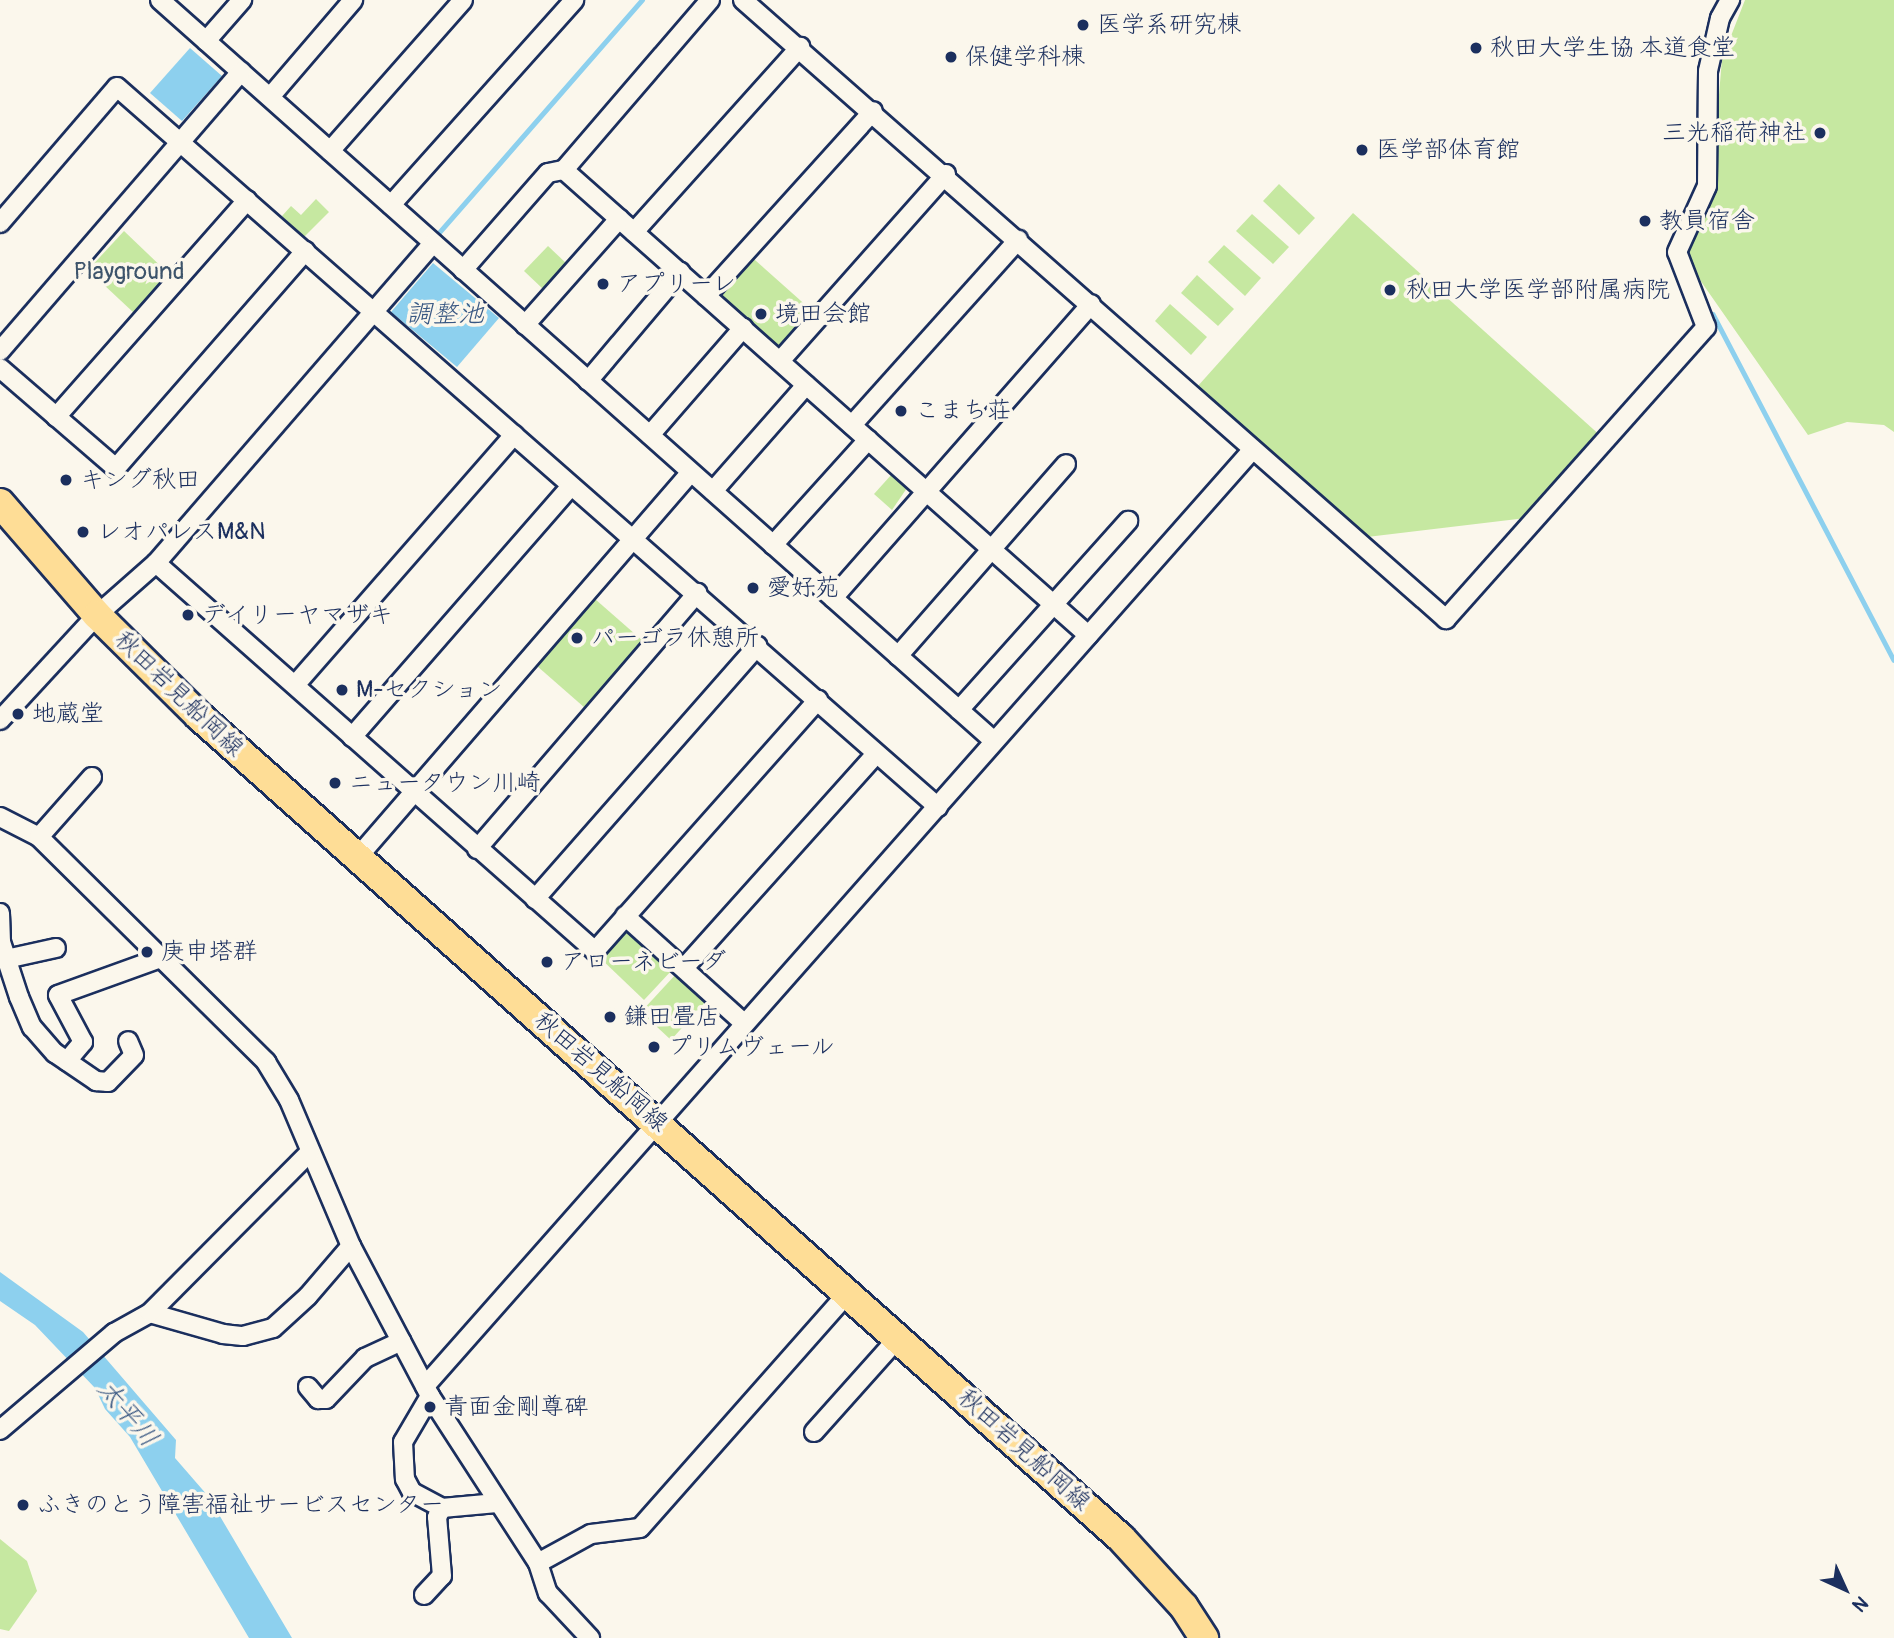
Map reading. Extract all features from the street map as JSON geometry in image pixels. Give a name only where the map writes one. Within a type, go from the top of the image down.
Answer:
[{"type":"main road","name":"秋田岩見船岡線","points":[[0,503],[97,615],[200,716],[1121,1538],[1184,1607],[1205,1638]]},
{"type":"street","points":[[160,0],[994,741]]},
{"type":"street","points":[[206,41],[242,0]]},
{"type":"street","points":[[270,97],[353,0]]},
{"type":"street","points":[[330,151],[463,0]]},
{"type":"street","points":[[391,205],[574,0]]},
{"type":"street","points":[[463,270],[548,173],[564,170],[710,0]]},
{"type":"street","points":[[743,0],[946,174],[1446,619],[1706,327],[1677,252],[1707,186],[1708,71],[1720,18],[1730,0]]},
{"type":"street","points":[[634,232],[800,47]]},
{"type":"street","points":[[0,351],[241,72]]},
{"type":"street","points":[[0,223],[117,87],[571,486],[698,593],[875,755],[938,807]]},
{"type":"street","points":[[706,296],[873,111]]},
{"type":"street","points":[[564,170],[1088,635]]},
{"type":"street","points":[[780,361],[946,174]]},
{"type":"street","points":[[56,418],[247,200]]},
{"type":"street","points":[[525,325],[619,219]]},
{"type":"street","points":[[852,425],[1018,240]]},
{"type":"street","points":[[0,720],[97,615],[156,563],[433,243]]},
{"type":"street","points":[[0,368],[116,468],[306,251]]},
{"type":"street","points":[[588,380],[680,272]]},
{"type":"street","points":[[833,598],[1091,304]]},
{"type":"street","points":[[650,435],[743,328]]},
{"type":"street","points":[[713,491],[806,385]]},
{"type":"street","points":[[296,684],[514,435]]},
{"type":"street","points":[[773,545],[868,440]]},
{"type":"street","points":[[497,1503],[442,1508],[412,1492],[405,1479],[402,1442],[427,1391],[656,1122],[1253,449]]},
{"type":"street","points":[[898,656],[1066,464]]},
{"type":"street","points":[[357,858],[691,472]]},
{"type":"street","points":[[352,737],[571,486]]},
{"type":"street","points":[[959,710],[1128,521]]},
{"type":"street","points":[[156,563],[296,684],[414,793],[594,951],[818,700]]},
{"type":"street","points":[[477,849],[698,593]]},
{"type":"street","points":[[535,899],[757,646]]},
{"type":"street","points":[[684,968],[875,755]]},
{"type":"street","points":[[39,837],[92,777]]},
{"type":"street","points":[[0,817],[39,837],[266,1062],[289,1100],[352,1246],[427,1391],[538,1563],[548,1593],[590,1638]]},
{"type":"street","points":[[0,913],[6,959],[32,1027],[67,1061],[96,1081],[108,1082],[134,1055],[128,1041]]},
{"type":"street","points":[[625,916],[744,1023]]},
{"type":"street","points":[[6,959],[56,948]]},
{"type":"street","points":[[67,1061],[83,1042],[58,995],[161,958]]},
{"type":"street","points":[[0,1430],[46,1394],[114,1333],[150,1313],[310,1152]]},
{"type":"street","points":[[150,1313],[223,1334],[243,1336],[273,1328],[352,1246]]},
{"type":"street","points":[[538,1563],[591,1534],[640,1528],[848,1293]]},
{"type":"street","points":[[814,1432],[898,1338]]},
{"type":"street","points":[[308,1387],[318,1399],[326,1399],[365,1358],[401,1340]]},
{"type":"street","points":[[424,1595],[442,1576],[437,1517],[442,1508]]},
{"type":"green space","points":[[1745,0],[1894,0],[1894,432],[1884,425],[1847,422],[1808,435],[1684,257],[1713,166],[1722,59]]},
{"type":"green space","points":[[1279,184],[1315,218],[1299,235],[1263,201]]},
{"type":"green space","points":[[316,199],[329,212],[304,237],[282,216],[291,206],[301,215]]},
{"type":"green space","points":[[1353,213],[1603,438],[1526,518],[1367,537],[1197,387]]},
{"type":"green space","points":[[1252,214],[1289,247],[1273,264],[1236,231]]},
{"type":"green space","name":"Playground","points":[[124,231],[170,275],[134,313],[88,270]]},
{"type":"green space","points":[[1224,245],[1261,278],[1245,296],[1208,262]]},
{"type":"green space","points":[[548,246],[567,264],[543,289],[524,271]]},
{"type":"green space","points":[[746,252],[819,317],[780,361],[706,296]]},
{"type":"green space","points":[[1197,275],[1234,309],[1218,326],[1181,293]]},
{"type":"green space","points":[[1170,304],[1207,337],[1191,355],[1155,321]]},
{"type":"green space","points":[[892,474],[907,488],[892,510],[874,494]]},
{"type":"green space","points":[[595,599],[643,641],[585,708],[537,666]]},
{"type":"green space","points":[[632,930],[673,969],[644,1000],[599,957],[621,933]]},
{"type":"green space","points":[[677,973],[707,1000],[671,1040],[641,1012]]},
{"type":"green space","points":[[0,1539],[27,1561],[37,1591],[9,1631],[0,1629]]},
{"type":"water","points":[[190,48],[222,76],[182,121],[150,93]]},
{"type":"water","name":"調整池","points":[[433,263],[499,318],[457,367],[391,312]]},
{"type":"water","name":"太平川","points":[[0,1272],[83,1332],[176,1440],[175,1458],[208,1496],[292,1638],[249,1638],[130,1437],[105,1409],[95,1388],[35,1325],[0,1301]]},
{"type":"waterway","points":[[436,236],[642,0]]},
{"type":"waterway","points":[[1713,314],[1894,660]]},
{"type":"place","name":"医学系研究棟","points":[[1083,25]]},
{"type":"place","name":"秋田大学生協 本道食堂","points":[[1476,48]]},
{"type":"place","name":"保健学科棟","points":[[951,57]]},
{"type":"place","name":"三光稲荷神社","points":[[1820,133]]},
{"type":"place","name":"医学部体育館","points":[[1362,150]]},
{"type":"place","name":"教員宿舎","points":[[1645,221]]},
{"type":"place","name":"アプリーレ","points":[[603,284]]},
{"type":"place","name":"秋田大学医学部附属病院","points":[[1390,290]]},
{"type":"place","name":"境田会館","points":[[761,314]]},
{"type":"place","name":"こまち荘","points":[[901,411]]},
{"type":"place","name":"キング秋田","points":[[66,480]]},
{"type":"place","name":"レオパレスM&N","points":[[83,532]]},
{"type":"place","name":"愛好苑","points":[[753,588]]},
{"type":"place","name":"デイリーヤマザキ","points":[[188,615]]},
{"type":"place","name":"パーゴラ休憩所","points":[[577,638]]},
{"type":"place","name":"M-セクション","points":[[342,690]]},
{"type":"place","name":"地蔵堂","points":[[18,714]]},
{"type":"place","name":"ニュータウン川崎","points":[[335,783]]},
{"type":"place","name":"庚申塔群","points":[[147,952]]},
{"type":"place","name":"アローネビーダ","points":[[547,962]]},
{"type":"place","name":"鎌田畳店","points":[[610,1017]]},
{"type":"place","name":"プリムヴェール","points":[[654,1047]]},
{"type":"place","name":"青面金剛尊碑","points":[[430,1407]]},
{"type":"place","name":"ふきのとう障害福祉サービスセンター","points":[[23,1505]]}]
